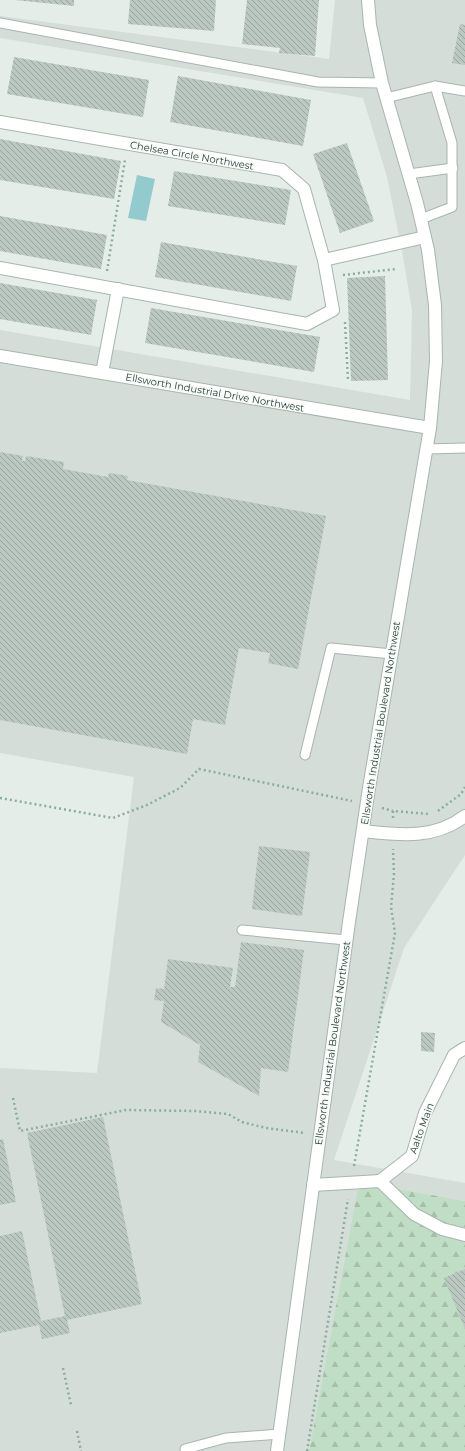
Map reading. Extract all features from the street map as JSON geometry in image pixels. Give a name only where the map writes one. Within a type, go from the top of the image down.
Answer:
[{"type":"street","name":"Ellsworth Industrial Boulevard Northwest","points":[[277,1451],[346,940],[430,428],[436,361],[435,312],[425,237],[409,174],[382,83],[370,25],[368,0]]},
{"type":"street","name":"Chelsea Circle Northwest","points":[[0,122],[282,170],[304,189],[324,260],[333,310],[307,324],[0,268]]},
{"type":"street","points":[[324,260],[425,237]]},
{"type":"street","points":[[102,373],[118,289]]},
{"type":"street","name":"Ellsworth Industrial Drive Northwest","points":[[0,356],[430,428]]},
{"type":"street","points":[[363,831],[409,836],[435,831],[456,822],[465,816]]},
{"type":"street","name":"Aalto Main","points":[[380,1181],[412,1156],[425,1113],[454,1055],[465,1048]]},
{"type":"street","points":[[313,1185],[380,1181],[414,1214],[442,1229],[465,1235]]},
{"type":"lane","points":[[0,24],[318,82],[382,83]]},
{"type":"lane","points":[[421,219],[452,207],[452,143],[435,86]]},
{"type":"lane","points":[[386,98],[435,86],[465,91]]},
{"type":"lane","points":[[409,174],[453,168]]},
{"type":"lane","points":[[426,449],[465,448]]},
{"type":"lane","points":[[305,755],[331,648],[392,654]]},
{"type":"lane","points":[[242,930],[346,940]]},
{"type":"lane","points":[[185,1449],[226,1438],[280,1434]]},
{"type":"path","points":[[107,272],[126,157]]},
{"type":"path","points":[[343,282],[342,275],[396,269]]},
{"type":"path","points":[[345,320],[348,380]]},
{"type":"path","points":[[0,798],[113,818],[147,805],[180,788],[199,769],[336,796],[393,811]]},
{"type":"path","points":[[13,1098],[20,1131],[126,1110],[187,1110],[228,1114],[242,1122],[266,1128],[320,1135]]},
{"type":"path","points":[[63,1368],[71,1405]]},
{"type":"path","points":[[77,1431],[82,1451]]},
{"type":"shaded area","points":[[335,0],[465,0],[465,855],[404,948],[334,1160],[465,1183],[465,1201],[359,1182],[309,1451],[0,1451],[0,1068],[97,1073],[134,777],[0,753],[0,330],[410,400],[412,310],[387,177],[363,98],[0,38],[0,16],[329,59]]},
{"type":"green space","points":[[359,1182],[465,1201],[465,1451],[309,1451]]},
{"type":"water","points":[[137,175],[155,179],[146,221],[128,218]]},
{"type":"building","points":[[15,0],[74,0],[74,6]]},
{"type":"building","points":[[130,0],[216,0],[214,31],[128,24]]},
{"type":"building","points":[[247,0],[319,0],[315,56],[279,53],[280,48],[242,44]]},
{"type":"building","points":[[460,24],[465,25],[465,65],[452,63]]},
{"type":"building","points":[[14,57],[149,80],[143,117],[7,94]]},
{"type":"building","points":[[178,76],[311,100],[303,146],[170,122]]},
{"type":"building","points":[[0,139],[121,161],[114,199],[0,180]]},
{"type":"building","points":[[347,143],[374,221],[340,233],[313,154]]},
{"type":"building","points":[[174,171],[291,190],[285,225],[168,206]]},
{"type":"building","points":[[0,216],[107,235],[101,269],[0,251]]},
{"type":"building","points":[[161,242],[297,266],[291,301],[155,277]]},
{"type":"building","points":[[385,276],[388,380],[351,381],[347,278]]},
{"type":"building","points":[[0,283],[97,300],[91,335],[0,319]]},
{"type":"building","points":[[151,308],[320,337],[314,372],[145,343]]},
{"type":"building","points":[[0,452],[23,456],[22,461],[25,461],[26,456],[64,462],[63,469],[108,477],[109,473],[128,476],[127,480],[326,516],[298,669],[268,663],[270,653],[239,648],[225,725],[193,719],[187,754],[0,720]]},
{"type":"building","points":[[259,846],[310,852],[302,916],[252,909]]},
{"type":"building","points":[[241,942],[304,950],[288,1072],[261,1068],[259,1096],[198,1062],[200,1045],[161,1022],[164,1001],[154,1000],[156,988],[164,989],[168,959],[233,968],[230,987],[235,987]]},
{"type":"building","points":[[421,1032],[435,1033],[434,1052],[421,1051]]},
{"type":"building","points":[[103,1117],[142,1304],[67,1320],[70,1333],[42,1339],[39,1325],[0,1333],[0,1236],[22,1231],[41,1321],[65,1316],[27,1133]]},
{"type":"building","points":[[3,1139],[16,1202],[0,1205],[0,1140]]},
{"type":"building","points":[[465,1269],[465,1329],[444,1278]]}]
